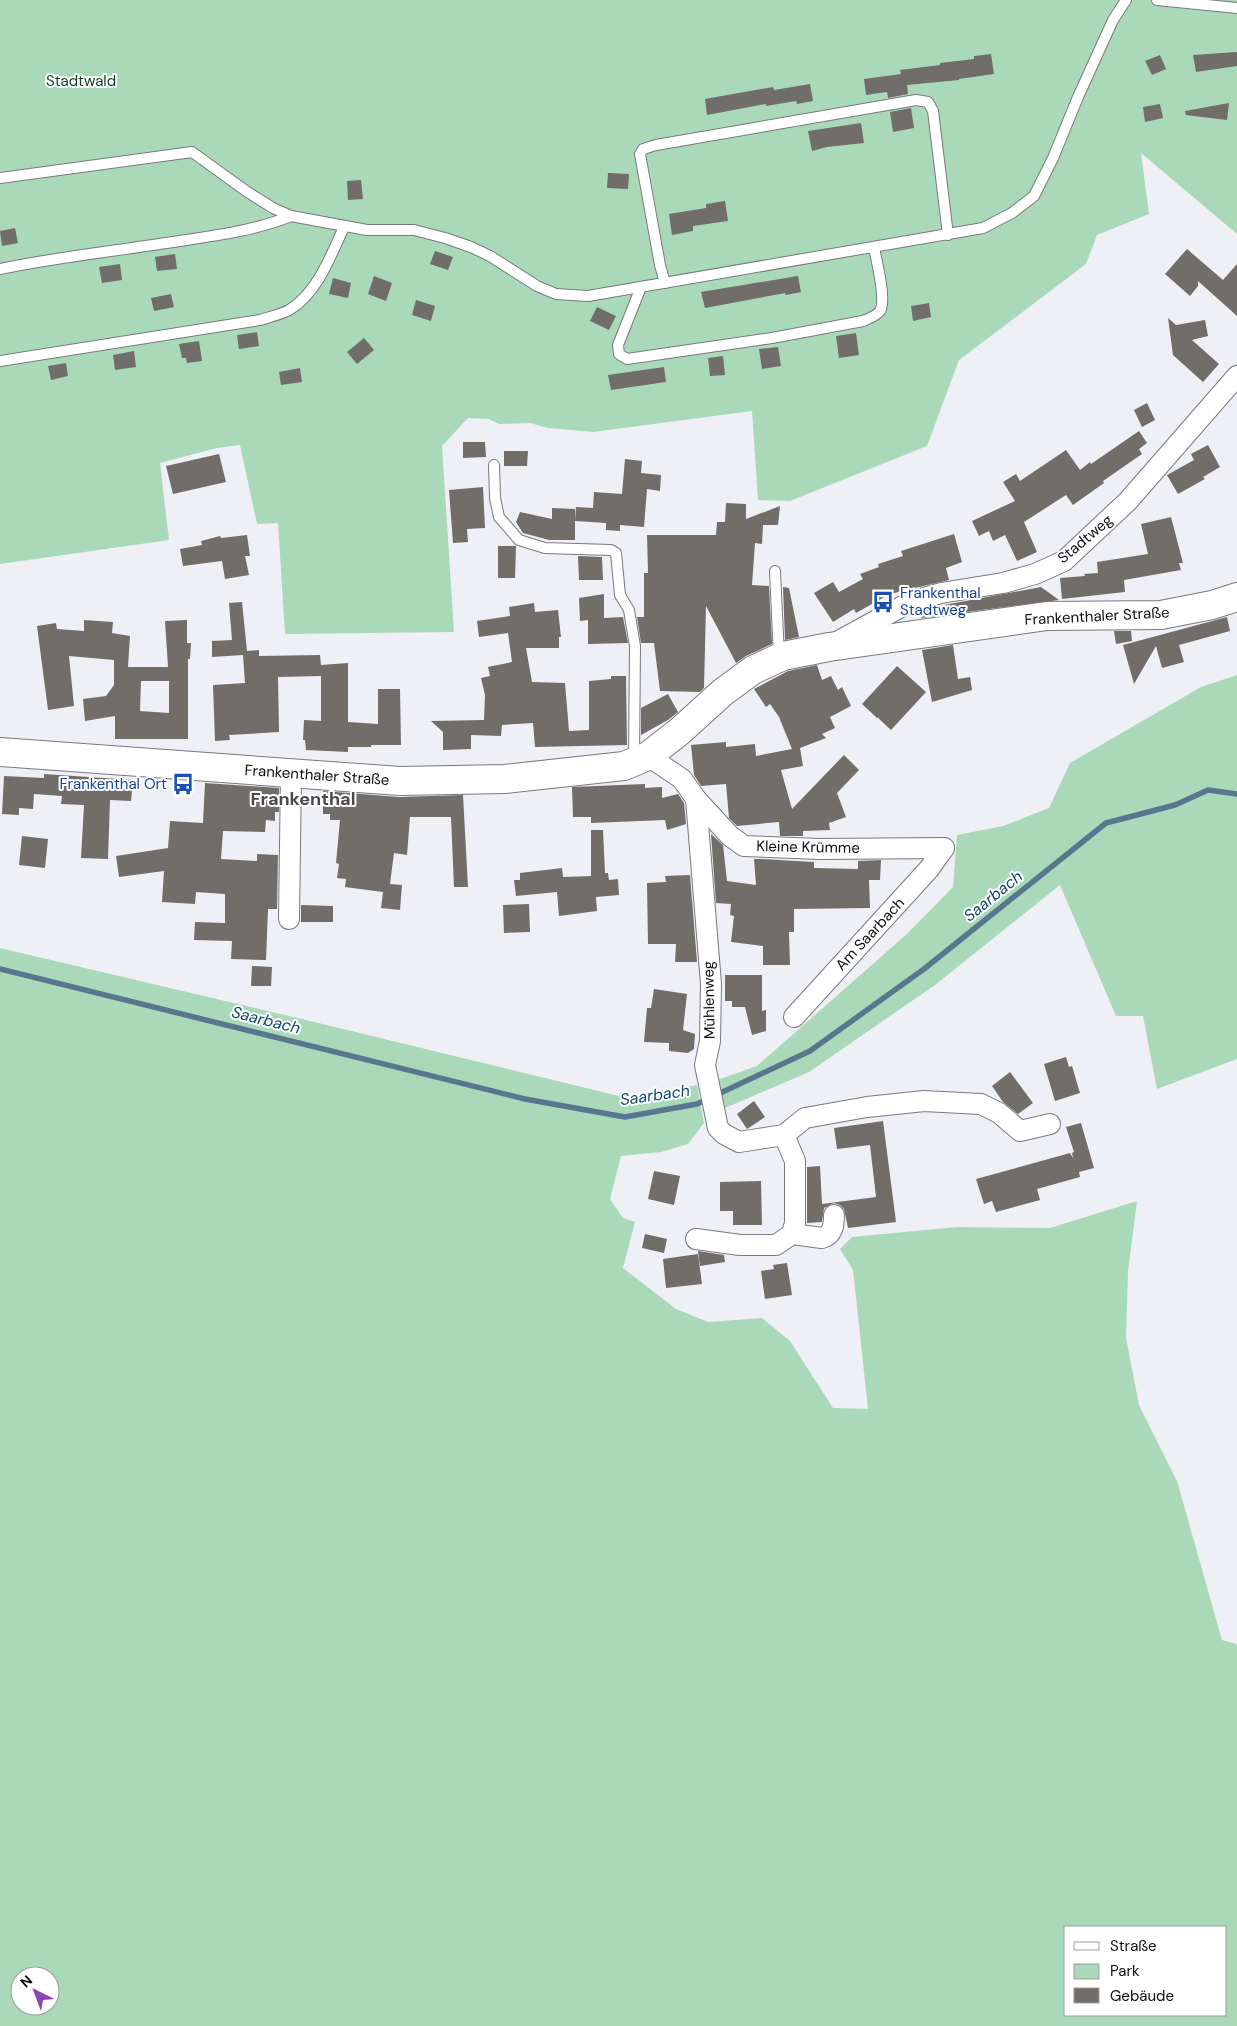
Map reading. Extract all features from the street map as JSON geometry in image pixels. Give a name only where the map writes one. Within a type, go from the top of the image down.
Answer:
[{"type":"main road","name":"Frankenthaler Straße","points":[[0,752],[400,781],[506,779],[624,766],[641,759],[680,731],[723,692],[753,670],[779,658],[829,647],[1047,616],[1161,615],[1212,605],[1237,597]]},
{"type":"street","name":"Stadtweg","points":[[829,647],[910,602],[941,593],[1003,583],[1035,574],[1064,561],[1128,501],[1237,376]]},
{"type":"street","name":"Kleine Krümme","points":[[641,759],[682,779],[696,799],[730,836],[744,846],[819,849],[944,848]]},
{"type":"street","points":[[289,919],[291,773]]},
{"type":"street","name":"Mühlenweg","points":[[696,799],[711,984],[710,1041],[705,1065],[718,1128],[724,1134],[739,1142],[784,1135]]},
{"type":"street","name":"Am Saarbach","points":[[794,1017],[929,869],[944,848]]},
{"type":"street","points":[[696,1239],[740,1245],[776,1245],[792,1234],[795,1223],[795,1161],[784,1135],[805,1118],[867,1107],[924,1101],[981,1104],[999,1113],[1020,1131],[1050,1124]]},
{"type":"street","points":[[792,1234],[827,1237],[831,1232],[834,1215]]},
{"type":"lane","points":[[0,178],[192,152],[246,191],[273,208],[291,216],[368,230],[414,230],[471,247],[490,256],[537,286],[556,294],[588,296],[948,235],[983,228],[1012,213],[1034,196],[1053,158],[1078,96],[1113,20],[1126,0]]},
{"type":"lane","points":[[1157,0],[1237,8]]},
{"type":"lane","points":[[665,283],[640,154],[644,149],[656,145],[916,100],[928,102],[934,111],[948,235]]},
{"type":"lane","points":[[0,269],[216,236],[273,223],[291,216]]},
{"type":"lane","points":[[0,361],[260,320],[288,311],[303,300],[318,279],[344,227]]},
{"type":"lane","points":[[640,287],[618,345],[620,354],[627,359],[772,338],[863,321],[872,317],[880,311],[883,302],[874,247]]},
{"type":"lane","points":[[494,465],[495,498],[499,517],[519,540],[545,548],[610,550],[616,552],[620,595],[629,610],[635,646],[641,759]]},
{"type":"lane","points":[[775,571],[779,658]]},
{"type":"green space","name":"Stadtwald","points":[[0,0],[1237,0],[1237,234],[1141,153],[1149,214],[1097,235],[1086,264],[959,360],[927,446],[790,501],[758,500],[752,411],[593,432],[548,428],[530,423],[499,424],[489,419],[468,418],[442,446],[454,632],[285,634],[278,523],[257,524],[240,445],[217,448],[160,463],[169,540],[0,564]]},
{"type":"green space","points":[[1237,675],[1237,1059],[1157,1089],[1143,1016],[1116,1016],[1060,885],[935,985],[809,1072],[725,1108],[717,1080],[757,1066],[908,933],[953,887],[957,835],[1003,826],[1049,808],[1070,763],[1201,687]]},
{"type":"green space","points":[[0,948],[627,1098],[697,1085],[704,1123],[688,1144],[661,1152],[621,1156],[610,1199],[623,1218],[635,1222],[623,1268],[676,1309],[708,1322],[762,1318],[790,1341],[833,1408],[868,1409],[853,1270],[840,1249],[852,1237],[957,1227],[1050,1228],[1137,1201],[1128,1272],[1126,1338],[1139,1405],[1177,1481],[1222,1640],[1237,1644],[1237,2026],[0,2026]]},
{"type":"building","points":[[1237,52],[1237,66],[1196,72],[1193,55]]},
{"type":"building","points":[[991,54],[994,74],[959,80],[907,85],[908,94],[888,98],[887,92],[866,95],[864,79],[901,74],[900,70],[940,65],[940,63],[974,59],[974,56]]},
{"type":"building","points":[[1160,55],[1166,69],[1152,75],[1145,61]]},
{"type":"building","points":[[810,84],[813,101],[797,104],[796,101],[766,106],[766,104],[707,115],[705,99],[773,87],[774,90]]},
{"type":"building","points":[[1229,103],[1227,120],[1186,115],[1185,111]]},
{"type":"building","points":[[1160,104],[1163,118],[1145,122],[1143,107]]},
{"type":"building","points":[[911,108],[914,128],[893,132],[890,112]]},
{"type":"building","points":[[861,123],[864,143],[827,147],[812,151],[808,131]]},
{"type":"building","points":[[608,173],[629,174],[628,189],[607,188]]},
{"type":"building","points":[[361,180],[363,199],[348,200],[347,181]]},
{"type":"building","points":[[725,201],[728,221],[693,226],[693,231],[672,235],[669,214],[706,208],[706,204]]},
{"type":"building","points":[[15,228],[18,243],[2,246],[0,231]]},
{"type":"building","points":[[1187,249],[1223,280],[1237,264],[1237,316],[1198,281],[1198,286],[1190,296],[1165,274]]},
{"type":"building","points":[[435,251],[453,257],[448,270],[430,264]]},
{"type":"building","points":[[175,254],[177,269],[157,271],[155,257]]},
{"type":"building","points":[[120,264],[122,280],[102,283],[99,267]]},
{"type":"building","points":[[374,276],[392,283],[386,301],[368,294]]},
{"type":"building","points":[[798,276],[801,292],[786,295],[785,293],[705,308],[701,292]]},
{"type":"building","points":[[333,278],[351,283],[348,298],[329,294]]},
{"type":"building","points":[[171,294],[174,307],[154,311],[151,298]]},
{"type":"building","points":[[416,300],[435,306],[431,321],[412,315]]},
{"type":"building","points":[[929,303],[931,317],[913,321],[911,306]]},
{"type":"building","points":[[597,307],[616,316],[609,330],[590,321]]},
{"type":"building","points":[[1168,318],[1176,325],[1205,320],[1208,336],[1192,340],[1219,364],[1203,382],[1173,355]]},
{"type":"building","points":[[257,332],[259,346],[239,349],[237,335]]},
{"type":"building","points":[[856,333],[859,355],[839,358],[836,336]]},
{"type":"building","points":[[364,338],[374,350],[357,364],[347,352]]},
{"type":"building","points":[[199,341],[202,361],[187,363],[186,358],[182,358],[179,344]]},
{"type":"building","points":[[778,347],[781,366],[762,369],[759,349]]},
{"type":"building","points":[[134,351],[136,367],[115,370],[113,355]]},
{"type":"building","points":[[723,356],[725,375],[710,376],[708,358]]},
{"type":"building","points":[[66,363],[68,376],[51,380],[48,366]]},
{"type":"building","points":[[664,367],[666,382],[611,390],[608,375]]},
{"type":"building","points":[[300,368],[302,382],[281,385],[279,372]]},
{"type":"building","points":[[1147,403],[1155,420],[1142,427],[1134,410]]},
{"type":"building","points":[[1139,431],[1147,443],[1139,449],[1142,454],[1073,505],[1066,495],[1024,522],[1037,552],[1017,561],[1005,535],[993,541],[989,531],[979,536],[972,521],[1015,501],[1003,482],[1016,474],[1020,481],[1066,450],[1080,470]]},
{"type":"building","points":[[463,442],[485,442],[486,457],[463,458]]},
{"type":"building","points":[[1208,445],[1220,467],[1203,477],[1205,479],[1178,494],[1167,475],[1194,460],[1191,454]]},
{"type":"building","points":[[504,451],[528,451],[527,466],[504,466]]},
{"type":"building","points":[[219,454],[226,482],[173,494],[166,466]]},
{"type":"building","points":[[625,459],[642,461],[641,473],[661,475],[660,491],[647,489],[644,527],[620,525],[620,531],[606,530],[606,523],[575,521],[575,540],[549,540],[523,533],[516,522],[520,512],[552,519],[552,508],[575,509],[575,520],[576,507],[593,508],[594,492],[622,494]]},
{"type":"building","points":[[483,487],[485,528],[467,529],[468,542],[453,543],[449,490]]},
{"type":"building","points":[[726,503],[746,504],[746,519],[780,506],[778,525],[763,525],[762,544],[755,543],[752,585],[769,586],[772,644],[746,656],[736,663],[706,606],[704,688],[700,692],[660,691],[654,643],[641,643],[637,617],[644,617],[644,573],[648,573],[647,535],[716,535],[717,522],[725,522]]},
{"type":"building","points":[[1171,517],[1183,563],[1179,563],[1181,570],[1124,580],[1125,592],[1062,599],[1060,578],[1098,573],[1097,562],[1148,554],[1141,524]]},
{"type":"building","points":[[954,534],[962,562],[946,568],[949,580],[888,595],[856,613],[854,609],[833,622],[814,593],[833,582],[839,592],[863,579],[860,574],[879,567],[878,564],[903,556],[901,551]]},
{"type":"building","points":[[247,535],[250,556],[245,556],[249,575],[225,579],[222,561],[183,566],[180,549],[202,545],[201,541],[220,536],[221,538]]},
{"type":"building","points":[[498,546],[516,546],[515,578],[498,578]]},
{"type":"building","points":[[578,556],[602,557],[603,580],[579,580]]},
{"type":"building","points":[[783,587],[789,588],[799,637],[785,640]]},
{"type":"building","points":[[1041,587],[1059,600],[921,618],[920,612],[944,605]]},
{"type":"building","points":[[604,594],[604,618],[623,617],[628,643],[588,644],[588,620],[580,621],[579,598]]},
{"type":"building","points":[[242,602],[247,651],[259,650],[259,656],[320,655],[321,665],[348,663],[348,722],[378,724],[378,689],[400,689],[401,745],[348,747],[348,752],[306,750],[305,740],[303,740],[304,720],[321,721],[321,676],[278,677],[279,732],[229,735],[230,740],[215,741],[213,685],[245,683],[243,655],[212,657],[212,641],[232,640],[229,603]]},
{"type":"building","points":[[534,603],[535,612],[558,610],[561,637],[559,637],[559,648],[526,648],[532,682],[565,683],[569,731],[589,730],[589,681],[611,679],[611,676],[626,676],[627,745],[535,747],[533,723],[502,725],[501,736],[471,735],[471,749],[443,750],[443,732],[431,721],[484,720],[485,695],[481,678],[490,676],[488,667],[512,662],[508,633],[479,637],[477,621],[510,616],[509,607]]},
{"type":"building","points":[[1227,617],[1230,631],[1179,645],[1184,662],[1162,668],[1156,646],[1134,684],[1123,645]]},
{"type":"building","points":[[84,620],[113,622],[112,633],[130,636],[128,667],[168,667],[165,621],[187,620],[187,643],[191,643],[190,659],[188,659],[188,739],[115,739],[115,716],[85,721],[83,699],[106,696],[114,685],[114,660],[69,656],[74,706],[48,710],[37,626],[56,623],[57,629],[84,631]],"holes":[[[141,681],[169,681],[169,713],[140,711]]]},
{"type":"building","points":[[1114,631],[1131,631],[1132,641],[1116,644]]},
{"type":"building","points":[[953,645],[958,679],[970,677],[972,690],[932,702],[922,650]]},
{"type":"building","points":[[817,665],[822,680],[831,676],[838,690],[842,687],[851,706],[830,717],[835,728],[822,734],[826,738],[800,748],[803,766],[781,770],[792,809],[844,755],[859,770],[837,793],[846,817],[829,823],[830,830],[803,831],[803,836],[780,836],[779,822],[737,826],[729,818],[726,784],[701,786],[694,775],[691,745],[726,742],[726,747],[755,744],[756,756],[792,749],[779,717],[770,704],[766,707],[754,689],[788,671]]},
{"type":"building","points":[[897,666],[926,692],[891,730],[878,718],[880,717],[877,718],[862,704]]},
{"type":"building","points":[[668,694],[678,712],[668,720],[641,735],[641,708]]},
{"type":"building","points":[[44,774],[133,780],[131,801],[110,800],[108,859],[81,858],[84,805],[61,804],[62,796],[34,794],[33,809],[19,808],[19,815],[2,814],[4,776],[44,778]]},
{"type":"building","points":[[205,783],[279,788],[279,812],[275,812],[275,821],[266,820],[265,832],[223,831],[221,859],[257,861],[257,854],[278,855],[277,909],[268,909],[266,960],[231,959],[232,941],[194,940],[195,922],[225,923],[225,894],[196,892],[195,904],[162,902],[164,871],[119,877],[116,856],[168,848],[170,821],[203,823]]},
{"type":"building","points":[[645,784],[645,788],[662,787],[662,798],[678,794],[684,803],[686,824],[667,830],[665,820],[591,823],[591,817],[573,817],[572,787]]},
{"type":"building","points":[[323,791],[399,797],[463,795],[468,887],[454,887],[451,817],[410,817],[407,855],[394,853],[390,884],[402,885],[400,910],[381,908],[383,892],[345,887],[346,879],[337,878],[339,864],[336,863],[340,820],[330,820],[330,814],[323,814]]},
{"type":"building","points":[[591,830],[603,830],[605,873],[608,873],[609,880],[618,879],[619,895],[596,897],[597,911],[559,916],[557,892],[516,896],[514,880],[520,880],[520,873],[562,868],[563,877],[591,876]]},
{"type":"building","points":[[711,834],[723,845],[727,881],[756,885],[754,859],[814,862],[814,868],[858,869],[858,861],[881,860],[880,880],[869,880],[870,908],[794,909],[794,932],[789,932],[790,965],[763,965],[763,946],[731,942],[734,916],[730,915],[731,904],[716,903]]},
{"type":"building","points":[[22,836],[48,839],[45,868],[19,865]]},
{"type":"building","points":[[690,875],[697,962],[675,962],[676,944],[648,944],[647,883],[666,882],[665,876]]},
{"type":"building","points":[[529,904],[530,932],[504,933],[503,905]]},
{"type":"building","points":[[301,905],[333,906],[333,922],[301,922]]},
{"type":"building","points":[[252,966],[272,967],[271,986],[251,986]]},
{"type":"building","points":[[725,975],[762,975],[762,1011],[766,1010],[766,1031],[752,1035],[745,1007],[732,1007],[732,1001],[725,1001]]},
{"type":"building","points":[[654,989],[687,994],[683,1030],[695,1034],[694,1049],[688,1053],[669,1051],[669,1043],[644,1042],[647,1008],[651,1008]]},
{"type":"building","points":[[1066,1057],[1069,1067],[1072,1066],[1080,1093],[1055,1101],[1044,1064]]},
{"type":"building","points":[[1010,1072],[1033,1103],[1018,1114],[1003,1102],[992,1086]]},
{"type":"building","points":[[754,1101],[765,1117],[747,1129],[737,1114]]},
{"type":"building","points":[[883,1121],[896,1222],[848,1228],[844,1209],[834,1203],[824,1208],[822,1222],[807,1223],[807,1167],[820,1166],[822,1204],[876,1197],[870,1145],[837,1149],[834,1128]]},
{"type":"building","points":[[1081,1123],[1094,1168],[1079,1172],[1080,1177],[1037,1189],[1040,1200],[996,1212],[992,1201],[984,1204],[976,1179],[1070,1153],[1073,1158],[1072,1153],[1074,1152],[1066,1127]]},
{"type":"building","points":[[654,1171],[680,1176],[674,1205],[648,1199]]},
{"type":"building","points":[[761,1181],[762,1225],[733,1225],[733,1211],[720,1211],[720,1182]]},
{"type":"building","points":[[645,1234],[667,1239],[664,1253],[642,1248]]},
{"type":"building","points":[[698,1251],[724,1255],[725,1262],[700,1266]]},
{"type":"building","points":[[698,1254],[702,1284],[666,1288],[663,1259]]},
{"type":"building","points":[[787,1263],[792,1295],[765,1299],[761,1271],[774,1269],[773,1265]]},
{"type":"waterway","name":"Saarbach","points":[[0,969],[525,1099],[625,1117],[697,1104],[810,1051],[924,969],[1106,823],[1175,805],[1208,790],[1237,794]]},
{"type":"place","name":"Frankenthal Stadtweg","points":[[883,602]]},
{"type":"place","name":"Frankenthal Ort","points":[[183,784]]},
{"type":"district","name":"Frankenthal","points":[[303,799]]}]
